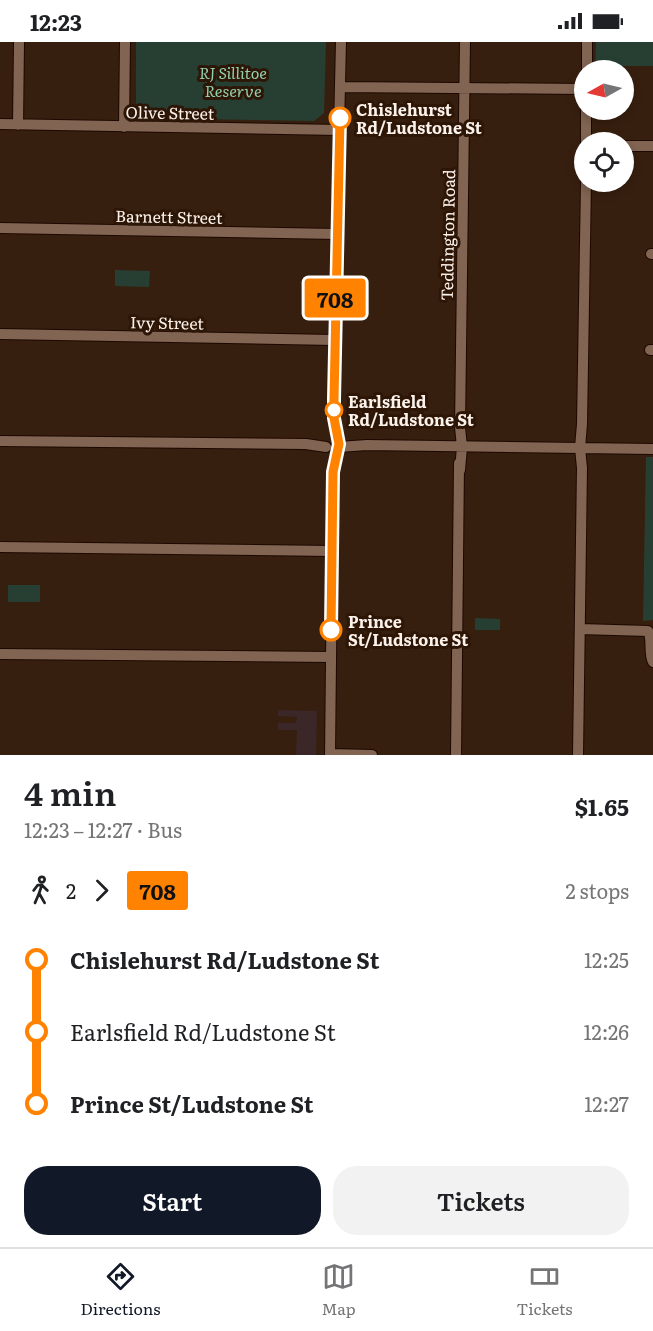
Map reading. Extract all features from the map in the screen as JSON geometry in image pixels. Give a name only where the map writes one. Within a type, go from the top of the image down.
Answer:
[{"type":"street","points":[[18,125],[19,42]]},
{"type":"street","points":[[124,127],[125,42]]},
{"type":"street","points":[[341,42],[334,340],[330,755],[372,755]]},
{"type":"street","name":"Teddington Road","points":[[456,755],[465,42]]},
{"type":"street","points":[[587,42],[587,60]]},
{"type":"street","points":[[341,87],[574,89]]},
{"type":"street","name":"Olive Street","points":[[0,124],[340,130]]},
{"type":"street","points":[[634,146],[653,146]]},
{"type":"street","points":[[578,755],[586,192]]},
{"type":"street","name":"Barnett Street","points":[[0,228],[337,234]]},
{"type":"street","name":"Ivy Street","points":[[0,334],[334,340]]},
{"type":"street","points":[[0,441],[653,449]]},
{"type":"street","points":[[0,547],[332,551]]},
{"type":"street","points":[[580,628],[648,631],[651,635],[653,663]]},
{"type":"street","points":[[0,654],[331,657]]},
{"type":"shaded area","points":[[278,710],[317,711],[316,755],[296,755],[297,730],[278,730],[278,723],[296,723],[297,717],[278,716]]},
{"type":"green space","name":"RJ Sillitoe Reserve","points":[[136,42],[326,42],[324,113],[314,121],[136,118]]},
{"type":"green space","points":[[596,42],[653,42],[653,66],[634,66],[634,60],[595,60]]},
{"type":"green space","points":[[115,270],[150,271],[149,287],[115,286]]},
{"type":"green space","points":[[646,457],[653,457],[653,620],[643,621]]},
{"type":"green space","points":[[8,585],[40,585],[40,602],[8,602]]},
{"type":"green space","points":[[475,618],[500,619],[500,630],[475,630]]},
{"type":"bus line","name":"708","points":[[331,630],[333,472],[339,447],[334,418],[334,340],[340,118]]},
{"type":"place","name":"Chislehurst Rd/Ludstone St","points":[[340,118]]},
{"type":"place","name":"Earlsfield Rd/Ludstone St","points":[[334,410]]},
{"type":"place","name":"Prince St/Ludstone St","points":[[331,630]]}]
